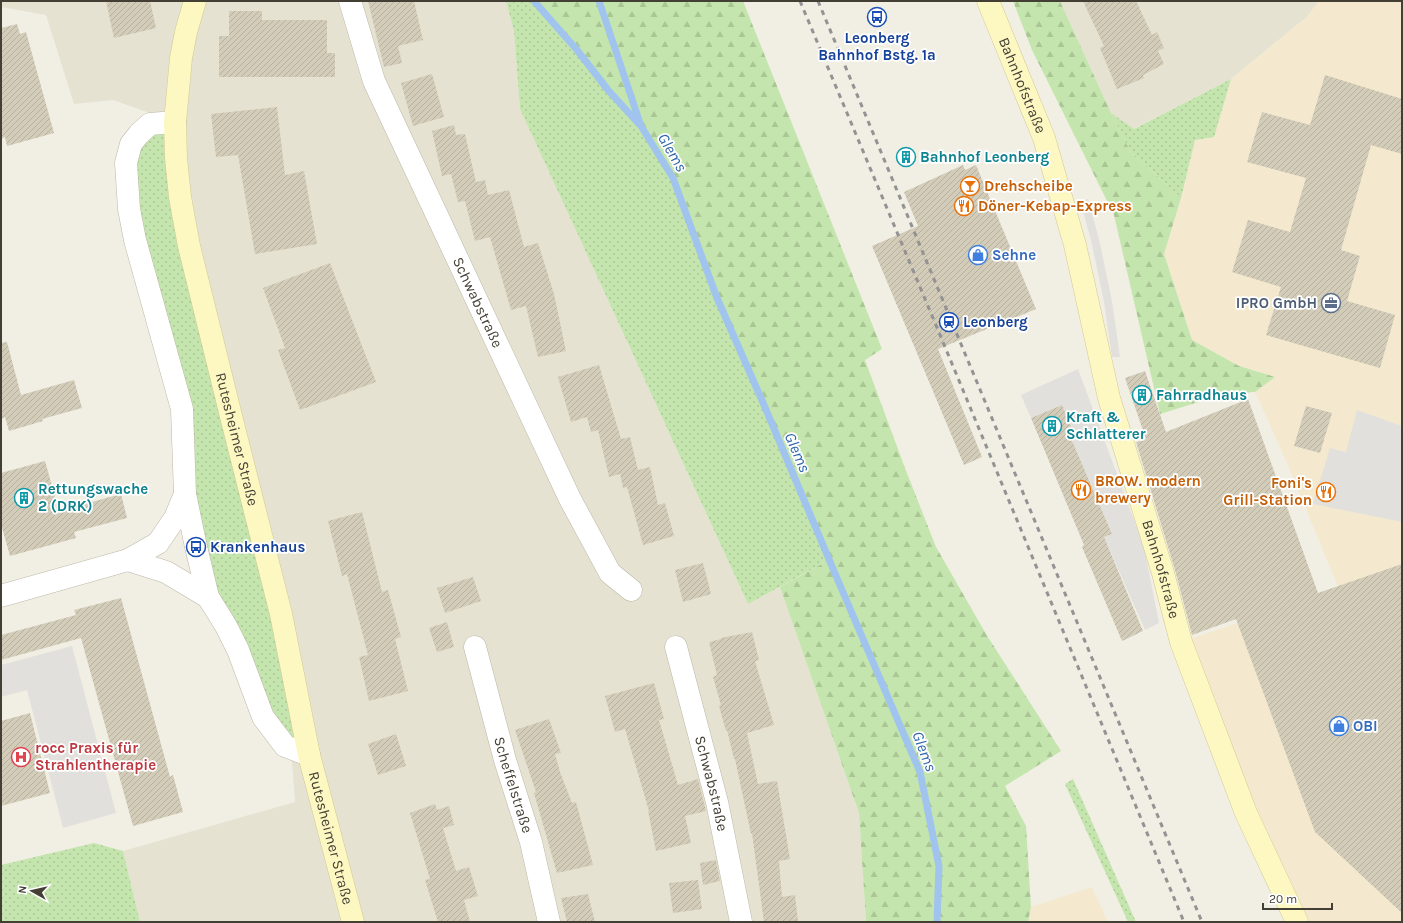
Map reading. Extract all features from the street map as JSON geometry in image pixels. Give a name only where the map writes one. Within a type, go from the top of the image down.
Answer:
[{"type":"street","name":"Rutesheimer Straße","points":[[195,1],[186,32],[181,58],[175,122],[176,158],[180,197],[190,246],[230,413],[281,614],[309,755],[353,922]]},
{"type":"street","name":"Schwabstraße","points":[[350,1],[374,81],[566,492],[610,573],[631,590]]},
{"type":"street","name":"Bahnhofstraße","points":[[988,1],[1044,138],[1075,245],[1109,398],[1163,573],[1181,642],[1246,813],[1297,922]]},
{"type":"street","name":"Rutesheimer Straße","points":[[175,122],[150,124],[131,144],[126,163],[129,209],[135,240],[182,409],[185,494],[208,597],[226,626],[238,650],[263,717],[285,746],[309,755]]},
{"type":"street","name":"Rutesheimer Straße","points":[[1,596],[128,560],[158,543],[175,518],[185,494]]},
{"type":"street","name":"Rutesheimer Straße","points":[[128,560],[166,572],[208,597]]},
{"type":"street","name":"Scheffelstraße","points":[[475,647],[505,760],[531,842],[549,922]]},
{"type":"street","name":"Schwabstraße","points":[[676,647],[718,802],[741,922]]},
{"type":"shaded area","points":[[1,1],[506,1],[514,31],[520,109],[748,604],[780,587],[859,813],[866,922],[140,922],[123,851],[295,802],[281,614],[232,420],[175,122],[113,100],[74,104],[46,15],[1,7]]},
{"type":"shaded area","points":[[1060,1],[1319,1],[1308,16],[1231,79],[1133,129],[1111,113]]},
{"type":"shaded area","points":[[1319,1],[1402,1],[1402,922],[1310,922],[1246,813],[1181,642],[1339,589],[1286,461],[1255,392],[1275,377],[1239,366],[1192,340],[1164,254],[1181,198],[1195,140],[1214,136],[1231,79],[1308,16]]},
{"type":"shaded area","points":[[1088,199],[1099,239],[1112,301],[1120,357],[1112,357],[1104,302],[1091,240],[1080,201]]},
{"type":"shaded area","points":[[1078,369],[1144,547],[1159,623],[1145,630],[1104,537],[1112,534],[1070,436],[1074,434],[1062,405],[1031,418],[1021,395]]},
{"type":"shaded area","points":[[1357,410],[1402,426],[1402,522],[1313,504],[1330,448],[1346,452]]},
{"type":"shaded area","points":[[72,646],[116,813],[63,828],[27,690],[1,697],[1,665]]},
{"type":"shaded area","points":[[1092,887],[1108,922],[1028,922],[1031,907]]},
{"type":"green space","points":[[506,1],[534,1],[539,6],[577,50],[608,90],[641,126],[673,178],[717,298],[829,560],[748,604],[520,109],[514,31]]},
{"type":"green space","points":[[534,1],[743,1],[882,349],[865,360],[936,547],[986,634],[1061,751],[1005,786],[1026,826],[1031,907],[1028,922],[866,922],[859,813],[780,587],[829,560],[717,298],[673,178],[641,126],[608,90],[577,50]]},
{"type":"green space","points":[[1013,1],[1060,1],[1130,151],[1181,198],[1164,254],[1192,340],[1239,366],[1275,377],[1255,392],[1224,394],[1160,414],[1114,215],[1032,50]]},
{"type":"green space","points":[[1231,79],[1214,137],[1195,140],[1181,198],[1130,151],[1111,113],[1134,129]]},
{"type":"green space","points":[[175,122],[176,158],[309,755],[285,746],[208,597],[182,409],[135,240],[131,144]]},
{"type":"green space","points":[[1073,779],[1136,922],[1128,922],[1065,784]]},
{"type":"green space","points":[[94,843],[123,851],[140,922],[1,922],[1,865]]},
{"type":"building","points":[[106,1],[150,1],[156,28],[114,38]]},
{"type":"building","points":[[368,1],[414,1],[423,40],[398,46],[402,63],[384,67]]},
{"type":"building","points":[[1083,1],[1136,1],[1152,35],[1157,32],[1164,48],[1158,51],[1164,64],[1143,75],[1144,78],[1117,89],[1100,48],[1104,46]]},
{"type":"building","points":[[229,11],[262,11],[262,20],[327,20],[327,53],[335,53],[335,77],[219,77],[219,36],[229,36]]},
{"type":"building","points":[[17,24],[20,34],[26,32],[54,133],[7,146],[5,137],[1,139],[1,28]]},
{"type":"building","points":[[432,74],[444,117],[413,126],[401,83]]},
{"type":"building","points":[[1325,75],[1402,99],[1402,154],[1371,145],[1341,250],[1360,256],[1347,301],[1395,315],[1380,368],[1266,335],[1281,287],[1232,272],[1248,220],[1290,232],[1306,178],[1247,162],[1262,112],[1310,125]]},
{"type":"building","points":[[277,107],[285,175],[304,171],[317,244],[255,254],[238,155],[216,157],[211,114]]},
{"type":"building","points":[[454,125],[456,135],[465,134],[476,182],[485,180],[488,195],[509,190],[524,247],[538,243],[554,294],[566,351],[538,357],[526,306],[511,310],[490,237],[475,241],[465,201],[458,202],[451,174],[442,176],[432,131]]},
{"type":"building","points":[[963,165],[965,170],[976,165],[1036,309],[938,349],[982,457],[964,465],[872,246],[918,226],[904,192]]},
{"type":"building","points":[[330,263],[376,382],[300,410],[278,350],[285,348],[263,288]]},
{"type":"building","points":[[7,342],[21,395],[74,380],[82,408],[42,419],[43,421],[9,431],[5,417],[1,419],[1,343]]},
{"type":"building","points":[[599,365],[621,439],[630,437],[638,470],[650,467],[658,505],[665,503],[674,536],[643,545],[627,487],[623,488],[620,474],[609,477],[598,430],[591,432],[587,417],[571,422],[558,377]]},
{"type":"building","points":[[1145,371],[1166,432],[1248,399],[1318,593],[1402,564],[1402,913],[1315,832],[1236,619],[1192,635],[1175,570],[1136,442],[1146,439],[1125,378]]},
{"type":"building","points":[[1062,405],[1074,434],[1070,436],[1112,534],[1104,537],[1143,631],[1122,641],[1082,547],[1084,545],[1031,418]]},
{"type":"building","points":[[1306,406],[1332,413],[1320,453],[1294,446]]},
{"type":"building","name":"Rettungswache 2 (DRK)","points":[[45,461],[59,511],[121,494],[127,518],[74,532],[76,538],[10,556],[1,524],[1,473]]},
{"type":"building","points":[[362,512],[382,592],[388,590],[401,637],[395,639],[408,691],[369,701],[359,657],[368,655],[347,574],[342,576],[328,521]]},
{"type":"building","points":[[703,563],[711,594],[683,602],[675,570]]},
{"type":"building","points":[[473,577],[481,601],[445,613],[437,588]]},
{"type":"building","points":[[121,598],[170,777],[173,775],[183,812],[133,826],[81,638],[1,660],[1,635],[76,615],[74,610]]},
{"type":"building","points":[[447,622],[454,647],[437,652],[429,628]]},
{"type":"building","points":[[752,632],[759,660],[755,661],[774,725],[747,733],[758,784],[777,781],[790,859],[779,861],[782,897],[795,895],[798,922],[764,922],[752,833],[751,834],[735,759],[719,706],[721,705],[713,677],[717,675],[709,642]]},
{"type":"building","points":[[654,683],[664,719],[659,720],[678,785],[698,779],[706,811],[685,816],[691,843],[656,851],[649,811],[625,729],[615,732],[605,696]]},
{"type":"building","name":"rocc Praxis für Strahlentherapie","points":[[30,713],[50,793],[1,806],[1,721]]},
{"type":"building","points":[[549,719],[561,753],[555,754],[560,772],[572,803],[576,802],[593,865],[557,873],[534,793],[536,792],[515,730]]},
{"type":"building","points":[[396,734],[406,766],[378,775],[368,744]]},
{"type":"building","points":[[435,804],[437,810],[449,806],[454,825],[443,828],[456,871],[469,867],[478,896],[464,900],[470,922],[438,922],[425,880],[430,879],[410,813]]},
{"type":"building","points":[[716,860],[720,881],[703,885],[700,863]]},
{"type":"building","points":[[698,880],[702,909],[673,913],[669,883]]},
{"type":"building","points":[[588,894],[595,922],[567,922],[561,898]]},
{"type":"waterway","points":[[534,1],[577,50],[608,90],[639,124]]},
{"type":"waterway","name":"Glems","points":[[599,1],[641,126],[673,178],[717,298],[920,772],[939,866],[937,922]]},
{"type":"railway","points":[[800,1],[1184,922]]},
{"type":"railway","points":[[818,1],[1202,922]]},
{"type":"place","name":"Leonberg Bahnhof Bstg. 1a","points":[[877,17]]},
{"type":"place","name":"Bahnhof Leonberg","points":[[906,157]]},
{"type":"place","name":"Drehscheibe","points":[[970,186]]},
{"type":"place","name":"Döner-Kebap-Express","points":[[964,206]]},
{"type":"place","name":"Sehne","points":[[978,255]]},
{"type":"place","name":"IPRO GmbH","points":[[1331,303]]},
{"type":"place","name":"Leonberg","points":[[949,322]]},
{"type":"place","name":"Fahrradhaus","points":[[1142,395]]},
{"type":"place","name":"Kraft & Schlatterer","points":[[1052,426]]},
{"type":"place","name":"BROW. modern brewery","points":[[1081,490]]},
{"type":"place","name":"Foni's Grill-Station","points":[[1326,492]]},
{"type":"place","name":"Rettungswache 2 (DRK)","points":[[24,498]]},
{"type":"place","name":"Krankenhaus","points":[[196,547]]},
{"type":"place","name":"OBI","points":[[1339,726]]},
{"type":"place","name":"rocc Praxis für Strahlentherapie","points":[[21,757]]}]
